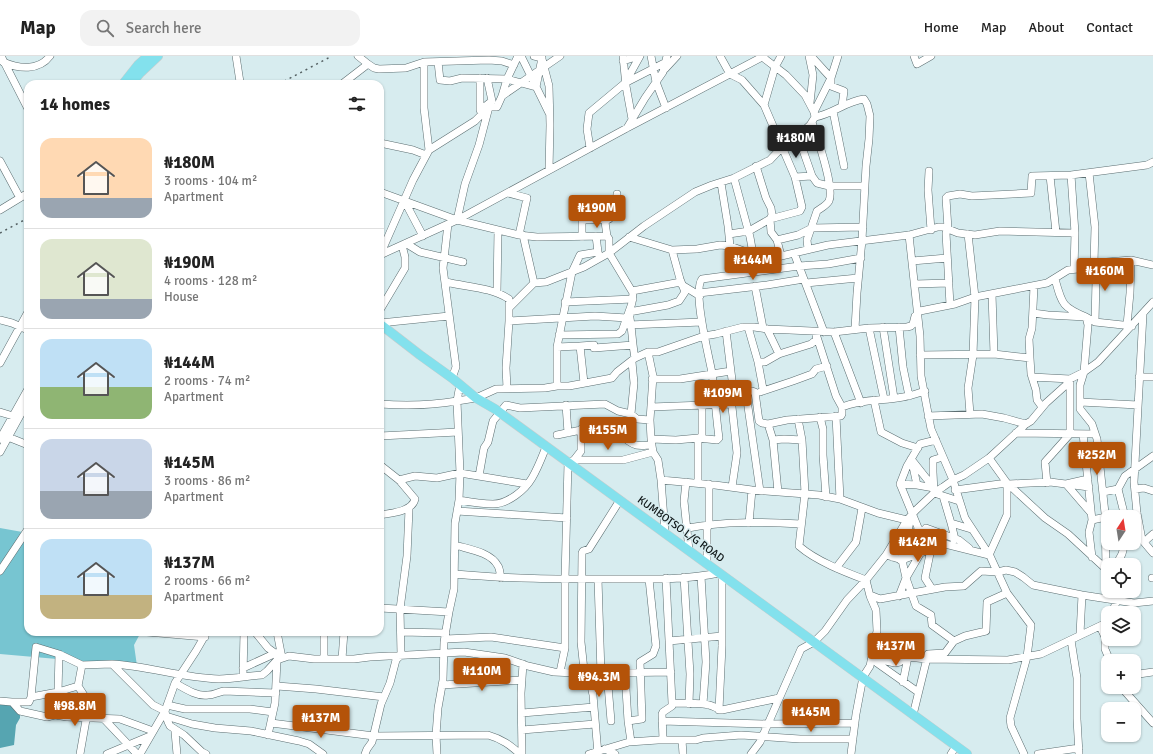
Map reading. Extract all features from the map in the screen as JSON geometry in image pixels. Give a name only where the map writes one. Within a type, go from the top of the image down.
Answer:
[{"type":"main road","points":[[126,80],[138,65],[148,56]]},
{"type":"main road","points":[[134,80],[158,56]]},
{"type":"main road","name":"KUMBOTSO L/G ROAD","points":[[384,327],[476,398],[500,412],[546,447],[571,461],[620,500],[863,677],[913,715],[954,750],[967,754]]},
{"type":"street","points":[[236,56],[240,80]]},
{"type":"street","points":[[358,56],[374,68],[406,68],[424,62],[489,58],[514,65]]},
{"type":"street","points":[[489,107],[497,108],[507,79],[518,56]]},
{"type":"street","points":[[521,56],[550,115]]},
{"type":"street","points":[[624,58],[640,56]]},
{"type":"street","points":[[625,83],[640,56]]},
{"type":"street","points":[[652,56],[656,82],[666,108]]},
{"type":"street","points":[[627,128],[656,82],[677,56]]},
{"type":"street","points":[[720,56],[730,74],[742,80],[764,105],[795,177],[802,207],[800,211],[770,219],[749,231],[729,234]]},
{"type":"street","points":[[384,253],[457,220],[762,56],[786,75],[805,94],[810,103],[814,117],[831,195],[826,205],[816,211],[812,228],[807,240],[808,249]]},
{"type":"street","points":[[764,105],[775,67],[781,56]]},
{"type":"street","points":[[810,56],[813,75],[810,103]]},
{"type":"street","points":[[810,56],[831,78],[831,86],[844,91],[842,106]]},
{"type":"street","points":[[557,386],[557,347],[559,335],[572,272],[580,255],[599,255],[609,253],[629,237],[695,192],[734,178],[770,160],[787,142],[798,136],[814,117],[831,78],[838,56]]},
{"type":"street","points":[[914,56],[918,64],[931,56]]},
{"type":"street","points":[[1,60],[12,66],[24,67],[41,65],[48,57]]},
{"type":"street","points":[[549,170],[549,86],[539,57],[557,57]]},
{"type":"street","points":[[502,96],[557,57]]},
{"type":"street","points":[[624,58],[635,65]]},
{"type":"street","points":[[624,58],[625,83],[632,119]]},
{"type":"street","points":[[590,148],[587,129],[589,113],[625,83],[654,68],[667,59]]},
{"type":"street","points":[[663,72],[667,59]]},
{"type":"street","points":[[1,60],[24,102]]},
{"type":"street","points":[[384,246],[427,152],[424,108],[424,62]]},
{"type":"street","points":[[438,62],[440,80],[450,81],[462,78],[507,79],[536,87]]},
{"type":"street","points":[[347,80],[368,64]]},
{"type":"street","points":[[536,87],[542,69]]},
{"type":"street","points":[[814,117],[824,115],[856,100],[864,100],[867,104],[870,116],[855,329]]},
{"type":"street","points":[[384,144],[427,152],[475,121],[489,107]]},
{"type":"street","points":[[457,220],[465,184],[479,145],[489,107]]},
{"type":"street","points":[[833,111],[844,166]]},
{"type":"street","points":[[798,136],[812,176],[817,183],[830,186],[865,186]]},
{"type":"street","points":[[0,161],[20,198]]},
{"type":"street","points":[[950,305],[946,233],[948,229],[946,198],[948,196],[960,194],[972,196],[1031,193],[1032,176],[1071,175],[1146,165],[1153,162]]},
{"type":"street","points":[[756,166],[766,198],[771,208],[771,232],[777,240],[781,256]]},
{"type":"street","points":[[929,171],[928,190],[931,230]]},
{"type":"street","points":[[1089,172],[1094,216],[1094,263],[1096,280],[1095,322]]},
{"type":"street","points":[[1071,175],[1075,233],[1074,269]]},
{"type":"street","points":[[795,177],[812,176]]},
{"type":"street","points":[[1050,176],[1056,232]]},
{"type":"street","points":[[734,178],[749,231],[753,254]]},
{"type":"street","points":[[720,183],[730,246]]},
{"type":"street","points":[[384,193],[457,220],[521,235],[536,237],[607,236]]},
{"type":"street","points":[[508,193],[527,198],[521,235],[534,282]]},
{"type":"street","points":[[617,194],[612,217],[606,222],[609,253],[633,293],[633,299],[628,315],[628,325],[632,345],[634,383],[631,414]]},
{"type":"street","points":[[0,210],[24,196]]},
{"type":"street","points":[[404,200],[423,236]]},
{"type":"street","points":[[582,237],[582,220],[609,219]]},
{"type":"street","points":[[448,224],[443,268],[456,367],[452,378]]},
{"type":"street","points":[[777,240],[798,235],[812,228],[863,227]]},
{"type":"street","points":[[629,237],[672,250],[697,249],[720,245],[730,246],[766,258],[773,258],[828,245],[909,235],[938,227],[943,227],[958,233],[968,234],[1000,231],[1075,233]]},
{"type":"street","points":[[497,293],[498,230]]},
{"type":"street","points":[[968,234],[975,297],[974,355],[968,388],[970,414]]},
{"type":"street","points":[[909,235],[915,284],[921,376],[925,391],[928,416],[936,440],[953,480],[965,518],[989,555],[1008,593],[1031,625],[1027,657],[1010,718],[1011,726],[1024,754]]},
{"type":"street","points":[[596,236],[599,255]]},
{"type":"street","points":[[404,244],[420,252],[463,262]]},
{"type":"street","points":[[384,303],[405,268],[404,244]]},
{"type":"street","points":[[509,321],[628,315],[679,301],[685,292],[672,250]]},
{"type":"street","points":[[726,331],[734,389],[754,391],[756,394],[759,421],[768,424],[798,419],[842,415],[842,407],[836,396],[827,366],[805,281],[794,253]]},
{"type":"street","points":[[510,307],[534,282],[546,282],[572,272],[584,267],[599,255]]},
{"type":"street","points":[[557,435],[581,430],[586,425],[603,424],[612,428],[624,438],[636,444],[652,445],[676,440],[700,438],[716,440],[719,438],[712,374],[702,322],[700,281],[702,279],[799,266],[828,264],[860,258]]},
{"type":"street","points":[[912,261],[947,258]]},
{"type":"street","points":[[1129,326],[1131,260]]},
{"type":"street","points":[[384,404],[425,404],[458,401],[476,398],[496,389],[569,386],[612,378],[617,372],[633,360],[648,352],[658,352],[704,336],[748,327],[819,334],[855,329],[911,326],[917,313],[927,309],[950,305],[975,297],[1046,283],[1068,270],[1094,263],[1131,260],[1153,265]]},
{"type":"street","points":[[632,291],[682,283],[700,294],[805,281],[858,278]]},
{"type":"street","points":[[1055,279],[1060,299],[1067,308],[1095,322],[1129,326]]},
{"type":"street","points":[[446,282],[497,293],[509,299],[510,307],[506,368],[507,388]]},
{"type":"street","points":[[915,284],[949,283]]},
{"type":"street","points":[[756,286],[765,329],[779,354]]},
{"type":"street","points":[[1034,286],[1033,313],[1029,339],[1031,374],[1037,400],[1042,407]]},
{"type":"street","points":[[992,294],[994,354]]},
{"type":"street","points":[[566,302],[633,299]]},
{"type":"street","points":[[889,556],[911,518],[934,490],[964,475],[989,458],[1031,421],[1042,407],[1066,385],[1070,379],[1084,372],[1098,362],[1129,326],[1143,314],[1153,302]]},
{"type":"street","points":[[1033,313],[1086,317]]},
{"type":"street","points":[[1143,314],[1135,489],[1142,540],[1153,553]]},
{"type":"street","points":[[384,324],[449,316]]},
{"type":"street","points":[[1086,317],[1088,325],[1084,372],[1080,385],[1080,409],[1092,424],[1095,434],[1105,510]]},
{"type":"street","points":[[0,320],[24,328]]},
{"type":"street","points":[[0,363],[24,320]]},
{"type":"street","points":[[559,335],[618,334],[628,325],[702,322]]},
{"type":"street","points":[[748,327],[758,362],[763,389]]},
{"type":"street","points":[[883,327],[894,398]]},
{"type":"street","points":[[899,327],[903,367],[909,396]]},
{"type":"street","points":[[870,328],[884,399]]},
{"type":"street","points":[[834,332],[861,403]]},
{"type":"street","points":[[758,362],[765,362],[779,354],[811,344],[816,340],[819,334]]},
{"type":"street","points":[[557,347],[594,345],[594,348],[632,345]]},
{"type":"street","points":[[580,346],[584,383]]},
{"type":"street","points":[[648,352],[652,366],[650,420],[652,445],[658,460],[661,480],[665,532]]},
{"type":"street","points":[[920,355],[994,354],[1030,358]]},
{"type":"street","points":[[756,394],[763,389],[793,381],[812,374],[816,369],[827,366]]},
{"type":"street","points":[[652,379],[680,379],[731,371]]},
{"type":"street","points":[[1032,376],[1070,379]]},
{"type":"street","points":[[1139,377],[1153,376]]},
{"type":"street","points":[[1047,483],[1044,462],[1070,434],[1070,379]]},
{"type":"street","points":[[438,754],[436,735],[438,708],[442,686],[445,636],[454,589],[455,574],[455,524],[459,500],[460,473],[458,401],[459,390],[465,389]]},
{"type":"street","points":[[748,390],[747,400],[760,491]]},
{"type":"street","points":[[842,407],[853,403],[909,396],[925,391]]},
{"type":"street","points":[[0,439],[24,396]]},
{"type":"street","points":[[874,400],[881,432],[902,443],[918,448]]},
{"type":"street","points":[[1080,402],[1138,405]]},
{"type":"street","points":[[479,476],[484,448],[488,442],[493,421],[506,405],[520,408],[605,404],[618,411],[631,414],[637,419],[650,420]]},
{"type":"street","points":[[651,407],[731,404],[737,453],[732,487]]},
{"type":"street","points":[[566,405],[568,433]]},
{"type":"street","points":[[698,483],[702,405]]},
{"type":"street","points":[[0,452],[24,408]]},
{"type":"street","points":[[0,412],[13,416]]},
{"type":"street","points":[[928,416],[970,414],[990,415],[1026,424]]},
{"type":"street","points":[[836,416],[840,499]]},
{"type":"street","points":[[820,417],[823,429],[826,497]]},
{"type":"street","points":[[798,419],[802,440],[805,493],[800,547],[836,568],[866,580]]},
{"type":"street","points":[[768,424],[773,440],[778,492]]},
{"type":"street","points":[[560,672],[565,648],[565,579],[571,461],[581,451],[581,430]]},
{"type":"street","points":[[384,436],[458,432]]},
{"type":"street","points":[[1016,433],[1095,434]]},
{"type":"street","points":[[1083,434],[1091,517],[1089,532],[1092,557]]},
{"type":"street","points":[[8,437],[24,443]]},
{"type":"street","points":[[773,440],[802,440]]},
{"type":"street","points":[[899,596],[917,555],[919,530],[911,518],[900,484],[907,466],[920,444],[936,440]]},
{"type":"street","points":[[571,461],[623,460],[652,445]]},
{"type":"street","points":[[459,500],[492,504],[509,500],[532,478],[546,447]]},
{"type":"street","points":[[1123,510],[1118,489],[1125,476],[1153,456]]},
{"type":"street","points":[[934,490],[932,472],[934,460],[943,457]]},
{"type":"street","points":[[989,458],[1008,484],[1045,518],[1068,534],[1101,565]]},
{"type":"street","points":[[911,459],[917,485]]},
{"type":"street","points":[[911,459],[934,490]]},
{"type":"street","points":[[384,468],[399,480],[415,499],[413,505],[409,509],[384,514]]},
{"type":"street","points":[[399,480],[415,476],[437,478],[460,473],[527,484]]},
{"type":"street","points":[[1066,484],[1088,479]]},
{"type":"street","points":[[661,480],[709,484],[760,491],[805,493],[840,499],[862,508],[911,518],[929,530],[955,539],[972,550]]},
{"type":"street","points":[[686,482],[684,501],[688,528],[689,550]]},
{"type":"street","points":[[956,490],[1008,484],[1047,483],[1088,487]]},
{"type":"street","points":[[708,564],[707,529],[709,524],[709,484]]},
{"type":"street","points":[[900,484],[917,485],[934,490],[943,496],[959,501]]},
{"type":"street","points":[[989,555],[1007,515],[1008,484]]},
{"type":"street","points":[[1066,484],[1091,517]]},
{"type":"street","points":[[1135,489],[1144,488],[1153,491]]},
{"type":"street","points":[[1103,492],[1118,489]]},
{"type":"street","points":[[749,523],[752,490]]},
{"type":"street","points":[[943,496],[955,539]]},
{"type":"street","points":[[598,752],[593,695],[588,677],[584,670],[581,642],[581,579],[583,551],[589,549],[620,500]]},
{"type":"street","points":[[836,568],[856,542],[862,508]]},
{"type":"street","points":[[359,754],[366,751],[372,742],[381,704],[390,683],[396,660],[401,655],[400,609],[407,556],[409,509]]},
{"type":"street","points":[[457,511],[567,518]]},
{"type":"street","points":[[1091,517],[1101,517]]},
{"type":"street","points":[[911,518],[909,537],[901,560],[906,578],[916,606],[931,615],[932,625],[954,641]]},
{"type":"street","points":[[951,523],[971,529]]},
{"type":"street","points":[[688,528],[709,524],[801,524]]},
{"type":"street","points":[[751,754],[768,724],[800,649],[814,642],[825,631],[847,600],[909,537],[919,530],[929,530]]},
{"type":"street","points":[[929,530],[931,550],[925,578],[932,589]]},
{"type":"street","points":[[1144,542],[1153,534]]},
{"type":"street","points":[[0,571],[24,535]]},
{"type":"street","points":[[909,537],[917,555]]},
{"type":"street","points":[[949,545],[955,539]]},
{"type":"street","points":[[889,556],[901,560],[945,544],[989,555]]},
{"type":"street","points":[[455,545],[476,551],[493,560],[498,565],[501,578]]},
{"type":"street","points":[[870,595],[880,599],[932,589],[964,586],[981,571],[998,572],[1006,570],[1015,572],[1033,585],[1082,595],[1134,603],[1153,601]]},
{"type":"street","points":[[455,574],[501,578],[565,579],[649,579],[721,574],[722,636],[719,710]]},
{"type":"street","points":[[701,576],[706,668],[703,704]]},
{"type":"street","points":[[684,577],[690,674],[689,704]]},
{"type":"street","points":[[663,740],[663,712],[672,706],[666,578]]},
{"type":"street","points":[[598,579],[604,674],[611,721]]},
{"type":"street","points":[[628,721],[642,719],[640,662],[653,654],[656,646],[649,579]]},
{"type":"street","points":[[851,754],[863,677],[873,659],[877,631],[878,619],[866,580]]},
{"type":"street","points":[[913,715],[928,654],[945,653],[954,641],[965,636],[986,631],[987,602],[1008,593]]},
{"type":"street","points":[[1080,634],[1082,595]]},
{"type":"street","points":[[1115,606],[1117,600]]},
{"type":"street","points":[[384,608],[449,612]]},
{"type":"street","points":[[873,659],[895,663],[908,657],[926,659],[1008,660],[1041,654],[1071,640],[1080,634],[1100,626],[1107,654]]},
{"type":"street","points":[[401,632],[491,638],[565,648]]},
{"type":"street","points":[[140,754],[166,710],[175,683],[205,636]]},
{"type":"street","points":[[243,676],[244,636]]},
{"type":"street","points":[[258,636],[278,657]]},
{"type":"street","points":[[268,735],[277,690],[277,636]]},
{"type":"street","points":[[324,636],[324,659]]},
{"type":"street","points":[[342,659],[344,636]]},
{"type":"street","points":[[669,641],[722,636]]},
{"type":"street","points":[[1038,754],[1079,751],[1077,678],[1071,640]]},
{"type":"street","points":[[0,701],[29,702],[31,697],[36,647],[59,654],[82,665],[130,665],[180,674],[220,679],[265,673],[278,657]]},
{"type":"street","points":[[243,668],[278,657],[289,656],[342,659],[464,652],[498,657],[523,664],[560,672],[575,673],[588,677],[604,674],[671,672]]},
{"type":"street","points":[[59,654],[58,692],[67,717]]},
{"type":"street","points":[[903,682],[908,657]]},
{"type":"street","points":[[873,659],[918,692]]},
{"type":"street","points":[[112,664],[153,705],[192,724],[214,728],[251,731],[309,744],[323,754]]},
{"type":"street","points":[[521,754],[523,664]]},
{"type":"street","points":[[82,665],[78,686],[89,703],[137,754]]},
{"type":"street","points":[[1141,674],[1153,672]]},
{"type":"street","points":[[625,673],[631,742]]},
{"type":"street","points":[[442,686],[522,680]]},
{"type":"street","points":[[175,683],[206,696],[224,691],[316,689],[384,696]]},
{"type":"street","points":[[31,697],[58,692],[78,686]]},
{"type":"street","points":[[1127,694],[1153,723]]},
{"type":"street","points":[[672,703],[703,704],[719,710],[779,698]]},
{"type":"street","points":[[12,702],[20,712],[48,717],[55,715],[67,717],[120,719],[152,733]]},
{"type":"street","points":[[80,754],[89,703]]},
{"type":"street","points":[[522,713],[594,708]]},
{"type":"street","points":[[166,710],[250,709],[273,712]]},
{"type":"street","points":[[166,710],[170,726],[184,735],[206,754]]},
{"type":"street","points":[[662,720],[768,724],[855,723]]},
{"type":"street","points":[[271,723],[374,736],[488,735],[499,738],[521,754]]},
{"type":"street","points":[[522,730],[595,724]]},
{"type":"street","points":[[175,732],[177,754]]},
{"type":"street","points":[[107,754],[152,733]]},
{"type":"street","points":[[589,754],[598,752],[605,748],[631,742],[696,740],[703,738],[741,735],[853,739]]},
{"type":"street","points":[[682,740],[683,754]]},
{"type":"street","points":[[605,748],[615,754]]},
{"type":"shaded area","points":[[0,528],[24,532],[24,636],[139,636],[134,645],[137,666],[0,654]]},
{"type":"shaded area","points":[[0,701],[4,701],[20,711],[20,718],[16,725],[14,745],[0,748]]},
{"type":"railway","points":[[287,80],[332,56]]},
{"type":"railway","points":[[0,233],[24,220]]}]
